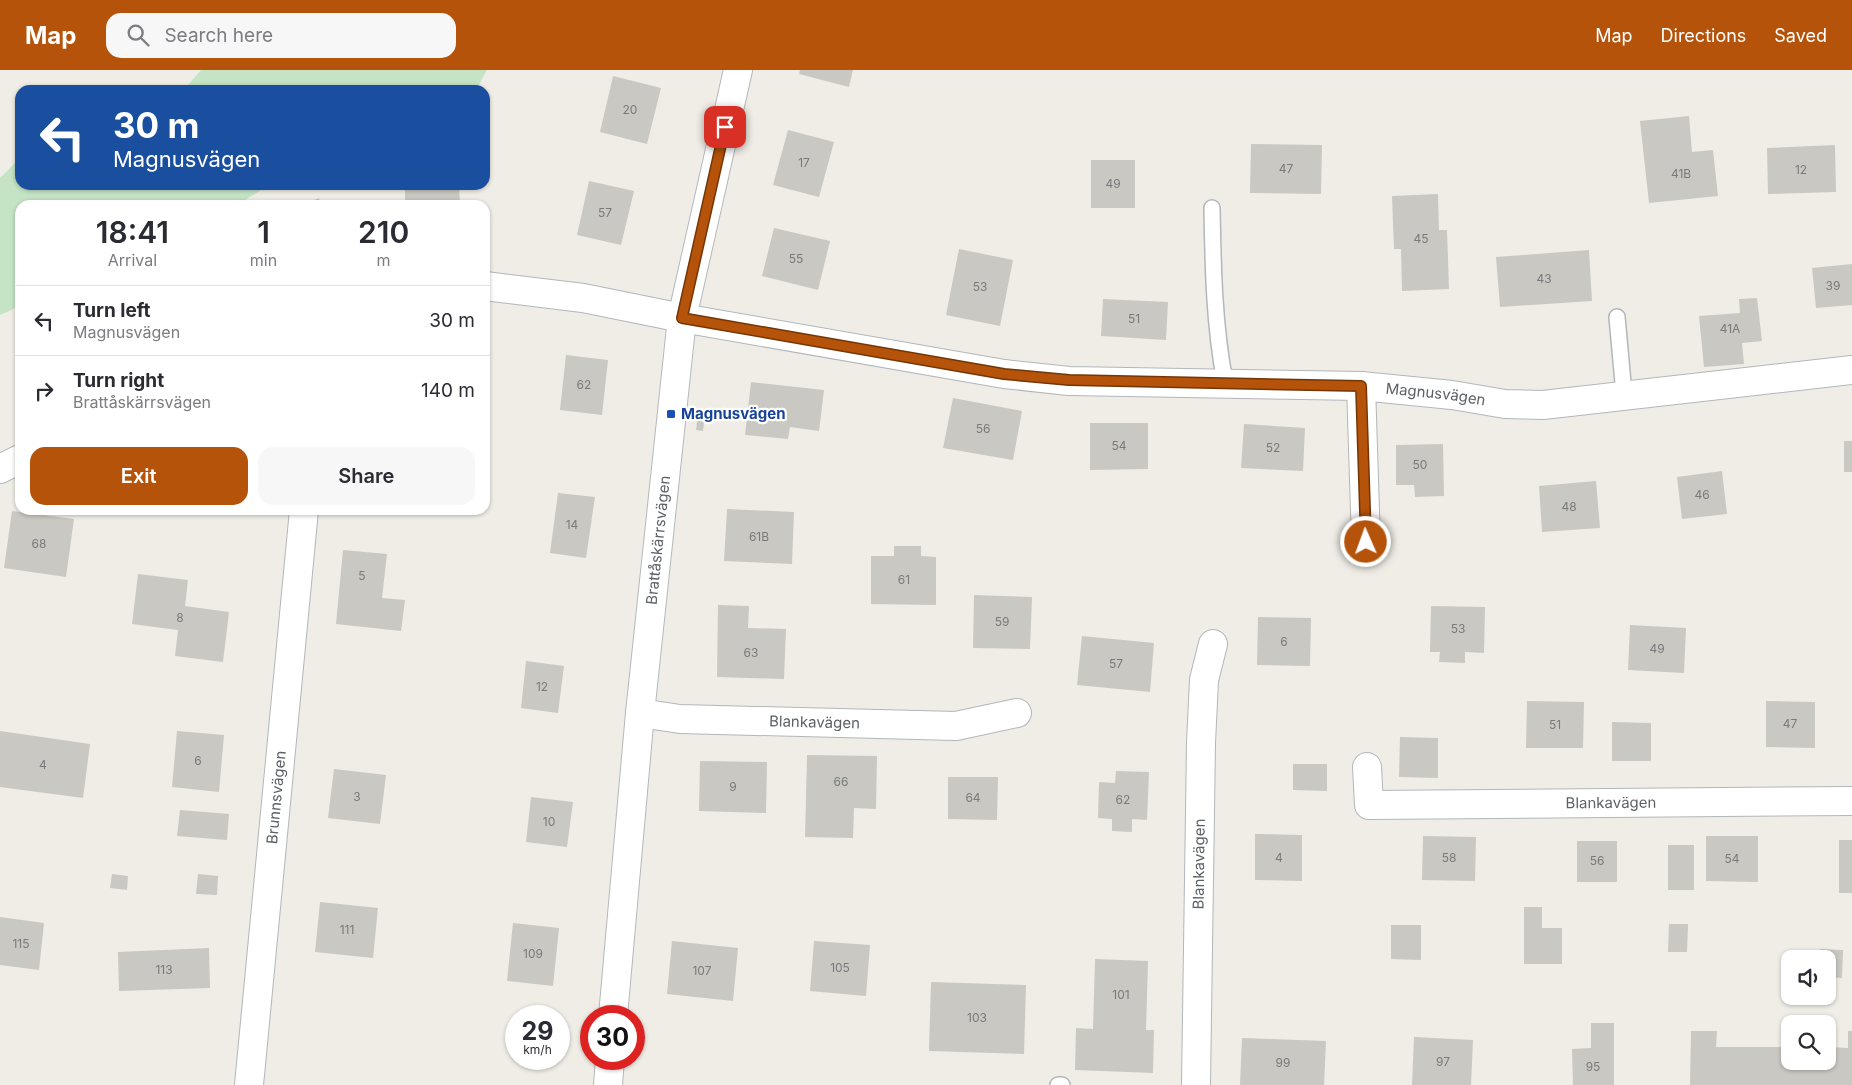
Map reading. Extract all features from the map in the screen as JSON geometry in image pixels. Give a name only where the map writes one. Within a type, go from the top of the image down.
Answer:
[{"type":"street","name":"Brattåskärrsvägen","points":[[615,1005],[640,713],[682,318],[738,70]]},
{"type":"street","name":"Magnusvägen","points":[[490,287],[583,298],[682,318],[1004,374],[1069,380],[1361,386],[1452,395],[1505,404],[1543,405],[1624,394],[1772,380],[1852,370]]},
{"type":"street","points":[[1361,386],[1366,542]]},
{"type":"street","points":[[0,469],[15,462]]},
{"type":"street","name":"Brunnsvägen","points":[[249,1085],[304,515]]},
{"type":"street","name":"Blankavägen","points":[[1196,1085],[1201,743],[1204,680],[1213,644]]},
{"type":"street","name":"Blankavägen","points":[[640,713],[680,719],[956,726],[1018,713]]},
{"type":"street","name":"Blankavägen","points":[[1367,767],[1369,805],[1852,802]]},
{"type":"street","points":[[608,1085],[609,1070]]},
{"type":"lane","points":[[1212,208],[1214,295],[1220,356],[1225,382]]},
{"type":"lane","points":[[1617,317],[1624,394]]},
{"type":"green space","points":[[201,70],[487,70],[479,85],[188,85]]},
{"type":"green space","points":[[15,163],[15,190],[261,190],[245,200],[15,200],[15,308],[0,315],[0,178]]},
{"type":"building","points":[[800,70],[853,70],[849,87],[799,74]]},
{"type":"building","points":[[613,76],[661,88],[647,144],[600,132]]},
{"type":"building","points":[[1689,116],[1692,152],[1713,150],[1718,196],[1649,203],[1640,121]]},
{"type":"building","points":[[788,130],[834,142],[819,197],[773,185]]},
{"type":"building","points":[[1251,144],[1322,145],[1321,194],[1250,193]]},
{"type":"building","points":[[1835,145],[1836,192],[1768,194],[1767,148]]},
{"type":"building","points":[[1091,160],[1135,160],[1135,208],[1091,208]]},
{"type":"building","points":[[589,181],[634,191],[621,245],[577,235]]},
{"type":"building","points":[[405,190],[459,190],[460,200],[405,200]]},
{"type":"building","points":[[1438,194],[1439,230],[1447,230],[1449,289],[1402,291],[1401,249],[1394,249],[1392,196]]},
{"type":"building","points":[[774,228],[830,241],[818,290],[762,276]]},
{"type":"building","points":[[959,249],[1013,260],[1000,326],[946,315]]},
{"type":"building","points":[[1589,250],[1592,301],[1500,307],[1496,257]]},
{"type":"building","points":[[1852,264],[1852,305],[1816,308],[1812,268]]},
{"type":"building","points":[[1757,298],[1762,341],[1742,343],[1744,364],[1704,367],[1699,316],[1740,313],[1739,299]]},
{"type":"building","points":[[1103,299],[1168,302],[1166,340],[1101,336]]},
{"type":"building","points":[[566,355],[608,360],[602,415],[560,410]]},
{"type":"building","points":[[751,382],[824,390],[819,431],[790,427],[788,439],[745,435]]},
{"type":"building","points":[[953,398],[1022,411],[1013,460],[943,448]]},
{"type":"building","points":[[698,414],[705,415],[703,431],[696,430]]},
{"type":"building","points":[[1090,423],[1148,423],[1148,469],[1090,470]]},
{"type":"building","points":[[1244,424],[1305,428],[1303,471],[1241,468]]},
{"type":"building","points":[[1844,441],[1852,441],[1852,472],[1844,472]]},
{"type":"building","points":[[1443,444],[1444,496],[1415,497],[1414,485],[1396,485],[1396,445]]},
{"type":"building","points":[[1722,471],[1727,514],[1682,519],[1677,477]]},
{"type":"building","points":[[1596,481],[1600,528],[1542,532],[1539,486]]},
{"type":"building","points":[[558,493],[595,497],[586,558],[550,553]]},
{"type":"building","points":[[727,509],[794,512],[792,564],[724,561]]},
{"type":"building","points":[[12,511],[15,511],[15,515],[43,515],[74,519],[66,577],[4,568]]},
{"type":"building","points":[[894,546],[921,546],[921,556],[936,557],[936,605],[871,604],[871,556],[894,556]]},
{"type":"building","points":[[343,550],[387,554],[382,598],[405,600],[401,631],[336,624]]},
{"type":"building","points":[[138,574],[188,580],[185,606],[229,612],[223,662],[175,656],[178,630],[132,624]]},
{"type":"building","points":[[974,595],[1032,597],[1030,649],[973,648]]},
{"type":"building","points":[[718,605],[749,606],[748,628],[786,629],[784,679],[717,677]]},
{"type":"building","points":[[1431,606],[1485,607],[1484,653],[1465,652],[1465,663],[1439,662],[1440,652],[1430,652]]},
{"type":"building","points":[[1258,617],[1311,618],[1310,666],[1257,665]]},
{"type":"building","points":[[1630,625],[1686,628],[1684,673],[1628,670]]},
{"type":"building","points":[[1082,636],[1154,643],[1150,692],[1077,685]]},
{"type":"building","points":[[526,661],[564,666],[558,713],[521,708]]},
{"type":"building","points":[[1527,701],[1584,702],[1583,748],[1526,748]]},
{"type":"building","points":[[1766,701],[1815,702],[1815,748],[1766,747]]},
{"type":"building","points":[[1612,722],[1651,723],[1651,761],[1612,761]]},
{"type":"building","points":[[0,731],[90,744],[83,798],[0,787]]},
{"type":"building","points":[[177,731],[224,735],[219,792],[172,787]]},
{"type":"building","points":[[1400,737],[1438,738],[1438,778],[1399,777]]},
{"type":"building","points":[[807,755],[877,756],[876,809],[854,808],[853,838],[805,837]]},
{"type":"building","points":[[700,761],[767,762],[766,813],[699,811]]},
{"type":"building","points":[[1293,764],[1327,764],[1327,791],[1293,790]]},
{"type":"building","points":[[334,769],[386,775],[380,824],[328,818]]},
{"type":"building","points":[[1116,771],[1149,772],[1147,820],[1132,819],[1132,832],[1112,831],[1112,819],[1098,818],[1099,782],[1115,783]]},
{"type":"building","points":[[948,777],[998,777],[997,820],[948,819]]},
{"type":"building","points":[[531,797],[573,802],[567,847],[526,842]]},
{"type":"building","points":[[180,810],[229,814],[227,840],[177,836]]},
{"type":"building","points":[[1255,834],[1302,835],[1302,881],[1255,880]]},
{"type":"building","points":[[1423,836],[1476,837],[1475,881],[1422,880]]},
{"type":"building","points":[[1706,836],[1758,836],[1758,882],[1706,881]]},
{"type":"building","points":[[1839,840],[1852,840],[1852,893],[1839,893]]},
{"type":"building","points":[[1577,841],[1617,841],[1617,882],[1577,882]]},
{"type":"building","points":[[1668,845],[1694,845],[1694,890],[1668,890]]},
{"type":"building","points":[[112,874],[128,876],[127,890],[110,888]]},
{"type":"building","points":[[198,874],[218,876],[217,895],[196,894]]},
{"type":"building","points":[[320,902],[378,908],[373,958],[315,952]]},
{"type":"building","points":[[1524,907],[1542,907],[1542,928],[1562,928],[1562,964],[1524,964]]},
{"type":"building","points":[[0,917],[44,923],[39,970],[0,965]]},
{"type":"building","points":[[513,923],[559,928],[553,986],[507,981]]},
{"type":"building","points":[[1669,924],[1688,924],[1687,952],[1668,952]]},
{"type":"building","points":[[1391,925],[1421,925],[1421,960],[1391,959]]},
{"type":"building","points":[[672,941],[738,948],[733,1001],[667,994]]},
{"type":"building","points":[[814,941],[870,945],[866,996],[810,991]]},
{"type":"building","points":[[209,948],[210,988],[119,991],[118,952]]},
{"type":"building","points":[[1820,949],[1843,950],[1842,978],[1836,978],[1836,950]]},
{"type":"building","points":[[1095,959],[1148,961],[1146,1030],[1154,1030],[1153,1073],[1075,1070],[1076,1028],[1093,1029]]},
{"type":"building","points":[[931,982],[1026,985],[1024,1054],[929,1051]]},
{"type":"building","points":[[1591,1023],[1614,1023],[1614,1085],[1573,1085],[1572,1049],[1591,1048]]},
{"type":"building","points":[[1691,1031],[1717,1031],[1716,1047],[1781,1047],[1781,1070],[1836,1070],[1836,1047],[1848,1048],[1848,1031],[1852,1031],[1852,1085],[1690,1085]]},
{"type":"building","points":[[1414,1037],[1473,1040],[1471,1085],[1412,1085]]},
{"type":"building","points":[[1242,1038],[1326,1041],[1324,1085],[1240,1085]]},
{"type":"place","name":"Magnusvägen","points":[[671,414]]},
{"type":"route","points":[[725,127],[682,318],[1004,374],[1069,380],[1361,386],[1366,542]]}]
